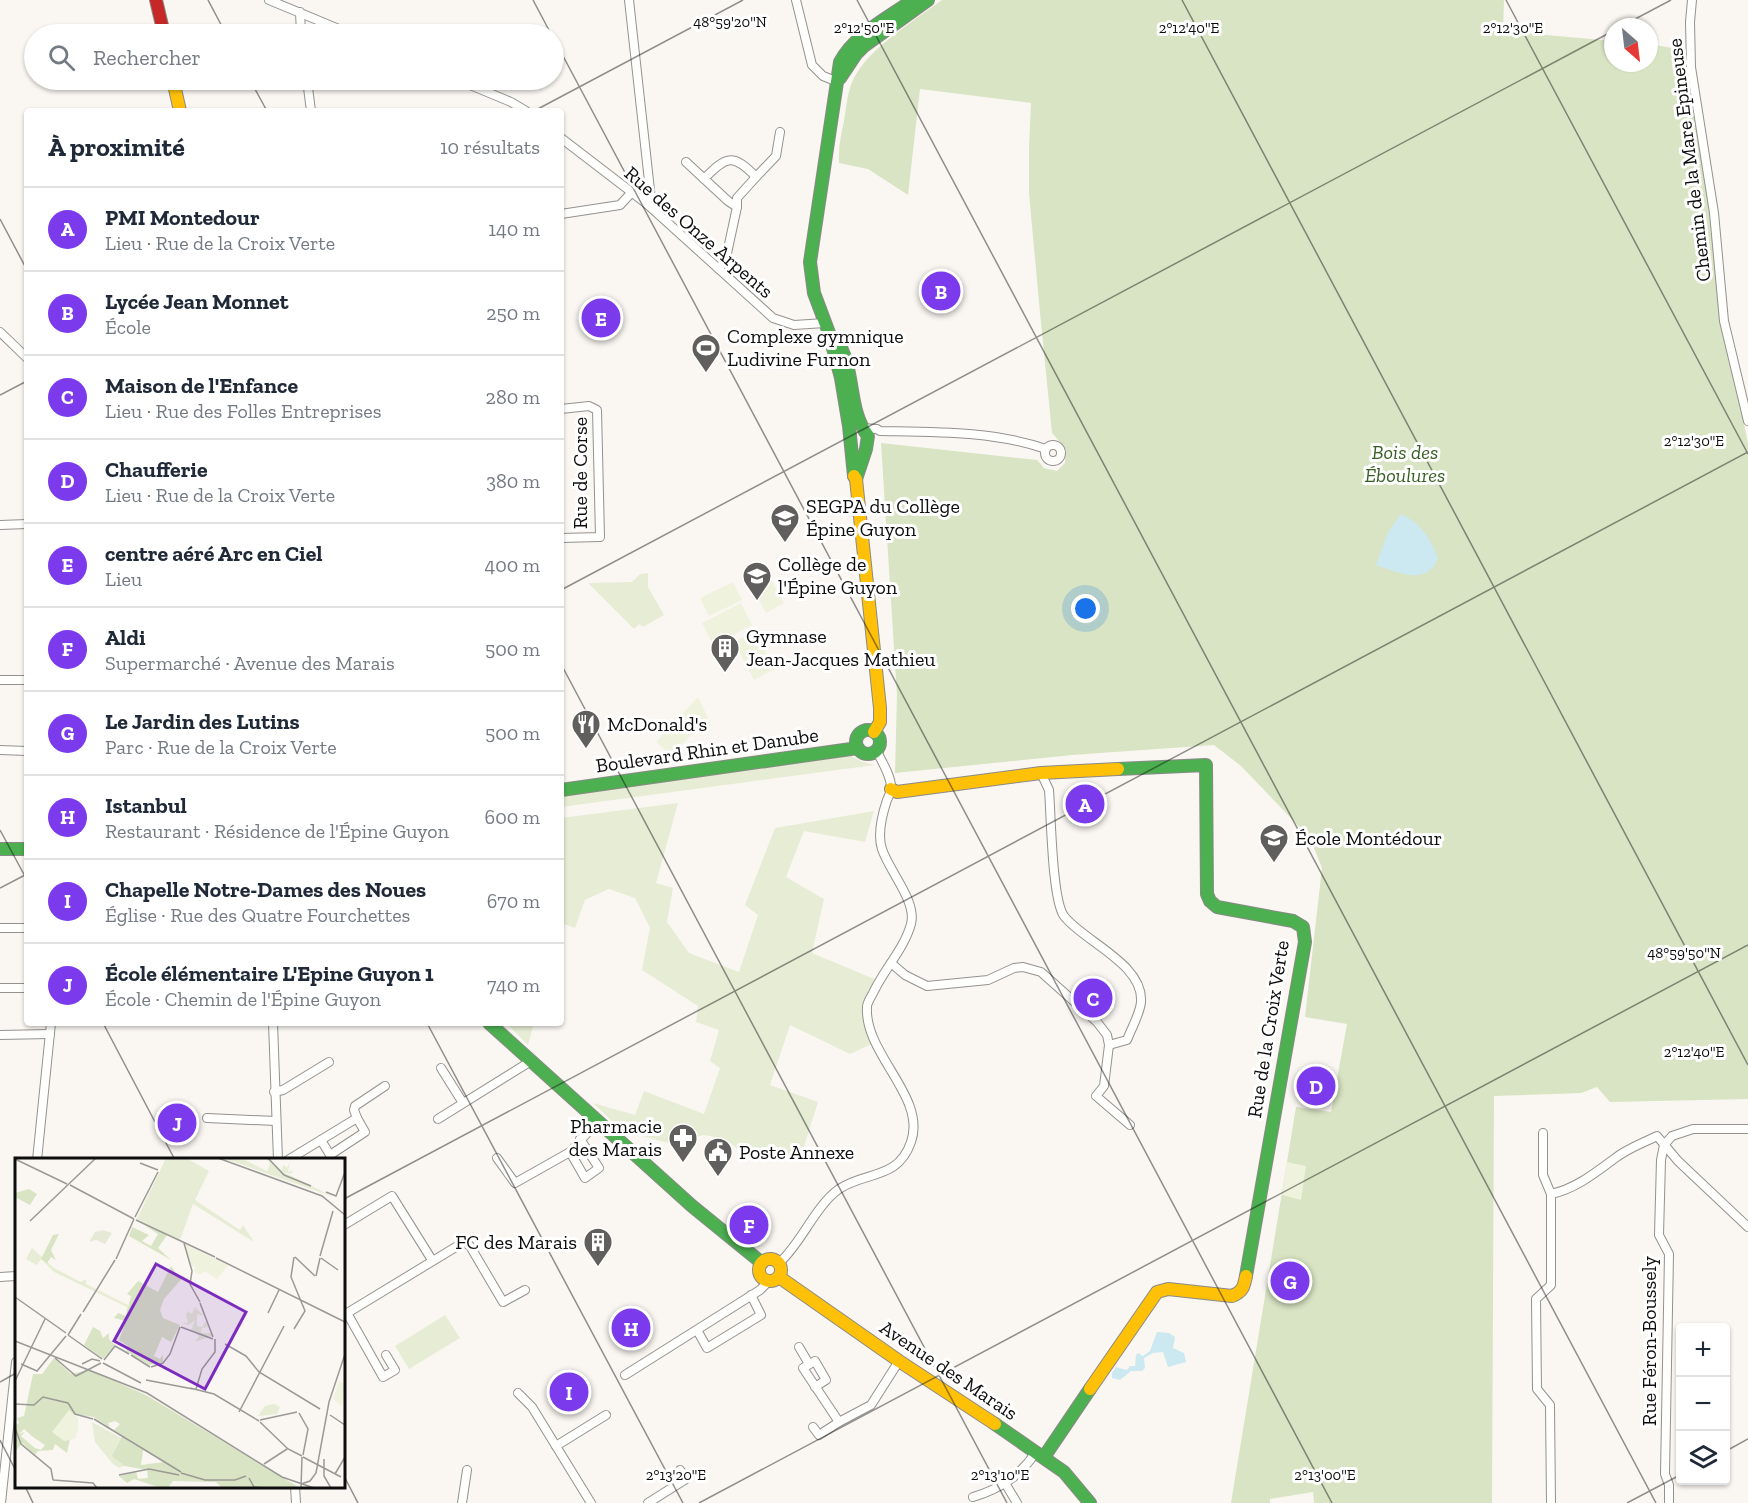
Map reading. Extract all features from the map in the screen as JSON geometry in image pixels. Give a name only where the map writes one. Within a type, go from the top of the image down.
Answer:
[{"type":"street","points":[[156,0],[162,24]]},
{"type":"street","points":[[269,0],[328,24]]},
{"type":"street","points":[[629,0],[651,199],[647,204]]},
{"type":"street","points":[[796,0],[812,65],[822,76],[837,82]]},
{"type":"street","points":[[856,479],[852,473],[841,378],[814,293],[810,262],[838,68],[841,58],[864,37],[909,4],[928,0]]},
{"type":"street","name":"Chemin de la Mare Epineuse","points":[[1692,0],[1691,68],[1714,213],[1724,321],[1747,421]]},
{"type":"street","points":[[300,12],[301,24]]},
{"type":"street","points":[[175,90],[179,108]]},
{"type":"street","points":[[308,90],[311,108]]},
{"type":"street","points":[[482,90],[521,108]]},
{"type":"street","points":[[719,268],[726,258],[737,198],[776,156],[780,132]]},
{"type":"street","name":"Rue des Onze Arpents","points":[[564,140],[647,204],[773,318],[794,325],[827,328]]},
{"type":"street","points":[[705,179],[719,163],[733,160],[743,162],[756,177]]},
{"type":"street","points":[[686,162],[737,207]]},
{"type":"street","points":[[564,214],[620,205],[632,192]]},
{"type":"street","points":[[827,328],[837,341],[848,366],[856,414],[866,434],[867,445],[856,479],[880,708],[880,722],[874,732]]},
{"type":"street","points":[[0,332],[24,355]]},
{"type":"street","name":"Rue de Corse","points":[[564,409],[589,406],[597,410],[600,537],[564,538]]},
{"type":"street","points":[[880,431],[861,454],[856,454],[850,441],[854,429],[861,428],[880,431],[936,432],[1022,441],[1046,449]]},
{"type":"street","points":[[0,525],[24,524]]},
{"type":"street","points":[[0,680],[24,680]]},
{"type":"street","points":[[865,730],[874,732],[879,741],[876,749],[864,753],[858,748],[856,739],[865,730]]},
{"type":"street","name":"Boulevard Rhin et Danube","points":[[564,790],[858,748]]},
{"type":"street","points":[[779,1263],[834,1193],[854,1181],[883,1174],[897,1164],[911,1143],[912,1111],[870,1030],[867,1006],[882,975],[904,942],[912,915],[908,899],[881,846],[881,821],[891,789],[889,778],[876,749]]},
{"type":"street","points":[[0,750],[24,751]]},
{"type":"street","name":"Rue de la Croix Verte","points":[[891,789],[897,792],[1041,773],[1206,765],[1207,894],[1210,901],[1217,907],[1293,921],[1303,927],[1305,942],[1244,1288],[1238,1294],[1226,1296],[1168,1289],[1157,1292],[1040,1455]]},
{"type":"street","points":[[1041,773],[1049,790],[1057,899],[1064,916],[1127,969],[1140,990],[1141,1004],[1127,1040],[1109,1045]]},
{"type":"street","points":[[0,849],[24,849]]},
{"type":"street","points":[[0,928],[24,928]]},
{"type":"street","points":[[891,963],[905,975],[927,986],[988,980],[1014,968],[1034,969],[1041,972],[1097,1022],[1107,1035],[1109,1045],[1104,1086],[1096,1096],[1130,1125]]},
{"type":"street","points":[[0,988],[24,988]]},
{"type":"street","points":[[37,1158],[51,1026]]},
{"type":"street","points":[[273,1026],[278,1158]]},
{"type":"street","points":[[492,1026],[696,1210],[762,1263]]},
{"type":"street","points":[[0,1035],[50,1034]]},
{"type":"street","points":[[438,1119],[531,1060]]},
{"type":"street","points":[[274,1092],[283,1090],[329,1062]]},
{"type":"street","points":[[441,1068],[464,1103]]},
{"type":"street","points":[[321,1140],[330,1155],[365,1132],[357,1118],[355,1106],[385,1086]]},
{"type":"street","points":[[207,1118],[276,1121]]},
{"type":"street","points":[[291,1158],[357,1118]]},
{"type":"street","points":[[497,1158],[515,1183],[570,1152],[597,1122]]},
{"type":"street","points":[[1664,1145],[1672,1136],[1693,1129],[1748,1129]]},
{"type":"street","points":[[1543,1133],[1543,1175],[1551,1194],[1551,1285],[1536,1299],[1537,1389],[1551,1405],[1551,1503]]},
{"type":"street","points":[[1551,1194],[1572,1186],[1602,1169],[1615,1158],[1657,1136],[1678,1161],[1748,1227]]},
{"type":"street","points":[[570,1152],[585,1178],[599,1168],[580,1139]]},
{"type":"street","name":"Rue Féron-Boussely","points":[[1664,1145],[1661,1160],[1659,1235],[1669,1254],[1665,1474],[1669,1485],[1669,1503]]},
{"type":"street","points":[[345,1224],[392,1196],[432,1260]]},
{"type":"street","points":[[386,1355],[395,1370],[383,1377],[345,1314],[464,1242],[470,1246],[503,1302],[525,1290]]},
{"type":"street","points":[[626,1375],[751,1295],[773,1278],[781,1268],[779,1263],[770,1259],[762,1263]]},
{"type":"street","points":[[762,1263],[760,1273],[773,1278]]},
{"type":"street","points":[[0,1277],[15,1276]]},
{"type":"street","name":"Avenue des Marais","points":[[773,1278],[1064,1472],[1090,1503]]},
{"type":"street","points":[[697,1330],[707,1348],[761,1315],[751,1295]]},
{"type":"street","points":[[799,1347],[809,1364]]},
{"type":"street","points":[[815,1387],[826,1380],[815,1361],[803,1368],[815,1387],[839,1422]]},
{"type":"street","points":[[813,1427],[819,1435],[871,1405],[899,1361]]},
{"type":"street","points":[[1,1503],[15,1372]]},
{"type":"street","points":[[518,1393],[532,1407],[591,1503]]},
{"type":"street","points":[[0,1414],[11,1414]]},
{"type":"street","points":[[556,1446],[606,1415]]},
{"type":"street","points":[[7,1451],[15,1450]]},
{"type":"street","points":[[973,1497],[989,1492],[1016,1477],[1040,1455]]},
{"type":"street","points":[[462,1503],[466,1470]]},
{"type":"street","points":[[648,1503],[686,1479],[680,1470]]},
{"type":"street","points":[[1005,1483],[1017,1503]]},
{"type":"street","points":[[295,1488],[296,1503]]},
{"type":"green space","name":"Bois des Éboulures","points":[[942,0],[1504,0],[1503,31],[1604,40],[1604,72],[1658,72],[1658,46],[1684,50],[1703,160],[1720,300],[1748,444],[1748,1099],[1610,1102],[1597,1087],[1581,1093],[1494,1096],[1492,1503],[1314,1503],[1313,1492],[1270,1499],[1270,1503],[1231,1503],[1296,1107],[1331,1112],[1347,1024],[1305,1017],[1322,868],[1310,838],[1241,766],[1214,745],[1072,755],[895,773],[897,695],[881,443],[1037,460],[1044,468],[1057,471],[1065,463],[1066,449],[1052,433],[1029,193],[1031,103],[920,89],[908,195],[868,169],[839,163],[840,142],[851,85],[866,60]]},
{"type":"green space","points":[[763,566],[784,603],[766,613],[746,575]]},
{"type":"green space","points":[[648,573],[648,587],[664,615],[643,627],[639,624],[634,629],[588,583],[632,582],[640,574]]},
{"type":"green space","points":[[733,582],[742,600],[709,616],[700,598]]},
{"type":"green space","points":[[741,603],[752,625],[713,645],[702,623]]},
{"type":"green space","points":[[755,631],[775,669],[754,680],[734,642]]},
{"type":"green space","points":[[698,697],[708,718],[671,755],[656,742]]},
{"type":"green space","points":[[851,756],[875,765],[564,807],[564,794]]},
{"type":"green space","points":[[678,803],[656,883],[673,888],[667,922],[689,953],[739,972],[758,915],[745,905],[775,828],[874,811],[865,842],[804,831],[786,877],[824,899],[812,953],[879,981],[867,1006],[876,1042],[850,1054],[790,1025],[770,1085],[818,1102],[800,1159],[767,1147],[747,1156],[725,1139],[704,1135],[668,1143],[621,1130],[593,1103],[635,1115],[644,1091],[704,1114],[720,1068],[710,1061],[719,1030],[696,1022],[698,1006],[642,970],[650,928],[635,898],[609,889],[585,900],[575,928],[564,924],[564,818]]},
{"type":"green space","points":[[509,1026],[533,1026],[528,1045]]},
{"type":"green space","points":[[1287,1162],[1306,1166],[1301,1200],[1282,1195]]},
{"type":"green space","points":[[445,1315],[460,1338],[409,1369],[395,1346]]},
{"type":"water","points":[[1401,514],[1419,527],[1428,538],[1438,558],[1433,567],[1419,575],[1402,574],[1376,565],[1388,532]]},
{"type":"water","points":[[1157,1332],[1169,1333],[1175,1337],[1173,1348],[1184,1353],[1186,1362],[1168,1367],[1163,1352],[1153,1353],[1144,1358],[1145,1368],[1142,1371],[1131,1371],[1120,1380],[1112,1378],[1116,1367],[1127,1370],[1130,1366],[1135,1366],[1138,1353],[1143,1356],[1150,1351]]},
{"type":"traffic: fast","points":[[854,476],[841,378],[829,333],[814,293],[810,262],[840,62],[846,52],[863,35],[913,0]]},
{"type":"traffic: fast","points":[[840,78],[864,46],[928,0]]},
{"type":"traffic: fast","points":[[835,338],[846,362],[861,425],[868,436],[856,479]]},
{"type":"traffic: fast","points":[[868,730],[876,734],[880,742],[876,750],[868,754],[860,750],[856,742],[860,734],[868,730]]},
{"type":"traffic: fast","points":[[564,790],[858,748]]},
{"type":"traffic: fast","points":[[1118,769],[1206,765],[1207,894],[1210,901],[1217,907],[1293,921],[1303,927],[1305,942],[1246,1276]]},
{"type":"traffic: fast","points":[[0,849],[24,849]]},
{"type":"traffic: fast","points":[[492,1026],[692,1206],[762,1263]]},
{"type":"traffic: fast","points":[[1044,1457],[1090,1389]]},
{"type":"traffic: fast","points":[[995,1424],[1064,1472],[1090,1503]]},
{"type":"traffic: slow","points":[[175,90],[179,108]]},
{"type":"traffic: slow","points":[[854,476],[880,708],[880,722],[874,732]]},
{"type":"traffic: slow","points":[[891,789],[897,792],[1041,773],[1118,769]]},
{"type":"traffic: slow","points":[[770,1259],[778,1262],[781,1270],[778,1278],[770,1281],[762,1278],[759,1270],[762,1262],[770,1259]]},
{"type":"traffic: slow","points":[[1090,1389],[1157,1292],[1168,1289],[1232,1296],[1239,1293],[1246,1276]]},
{"type":"traffic: slow","points":[[779,1277],[899,1361],[995,1424]]},
{"type":"traffic: jam","points":[[156,0],[162,24]]},
{"type":"place","name":"Lycée Jean Monnet","points":[[941,291]]},
{"type":"place","name":"centre aéré Arc en Ciel","points":[[601,318]]},
{"type":"place","name":"Complexe gymnique Ludivine Furnon","points":[[706,374]]},
{"type":"place","name":"SEGPA du Collège Épine Guyon","points":[[785,544]]},
{"type":"place","name":"Collège de l'Épine Guyon","points":[[757,602]]},
{"type":"place","name":"Gymnase Jean-Jacques Mathieu","points":[[725,674]]},
{"type":"place","name":"McDonald's","points":[[586,750]]},
{"type":"place","name":"PMI Montedour","points":[[1085,804]]},
{"type":"place","name":"École Montédour","points":[[1274,864]]},
{"type":"place","name":"Maison de l'Enfance","points":[[1093,998]]},
{"type":"place","name":"Chaufferie","points":[[1316,1086]]},
{"type":"place","name":"École élémentaire L'Epine Guyon 1","points":[[177,1123]]},
{"type":"place","name":"Pharmacie des Marais","points":[[683,1164]]},
{"type":"place","name":"Poste Annexe","points":[[718,1178]]},
{"type":"place","name":"Aldi","points":[[749,1225]]},
{"type":"place","name":"FC des Marais","points":[[598,1268]]},
{"type":"place","name":"Le Jardin des Lutins","points":[[1290,1281]]},
{"type":"place","name":"Istanbul","points":[[631,1328]]},
{"type":"place","name":"Chapelle Notre-Dames des Noues","points":[[569,1392]]}]
